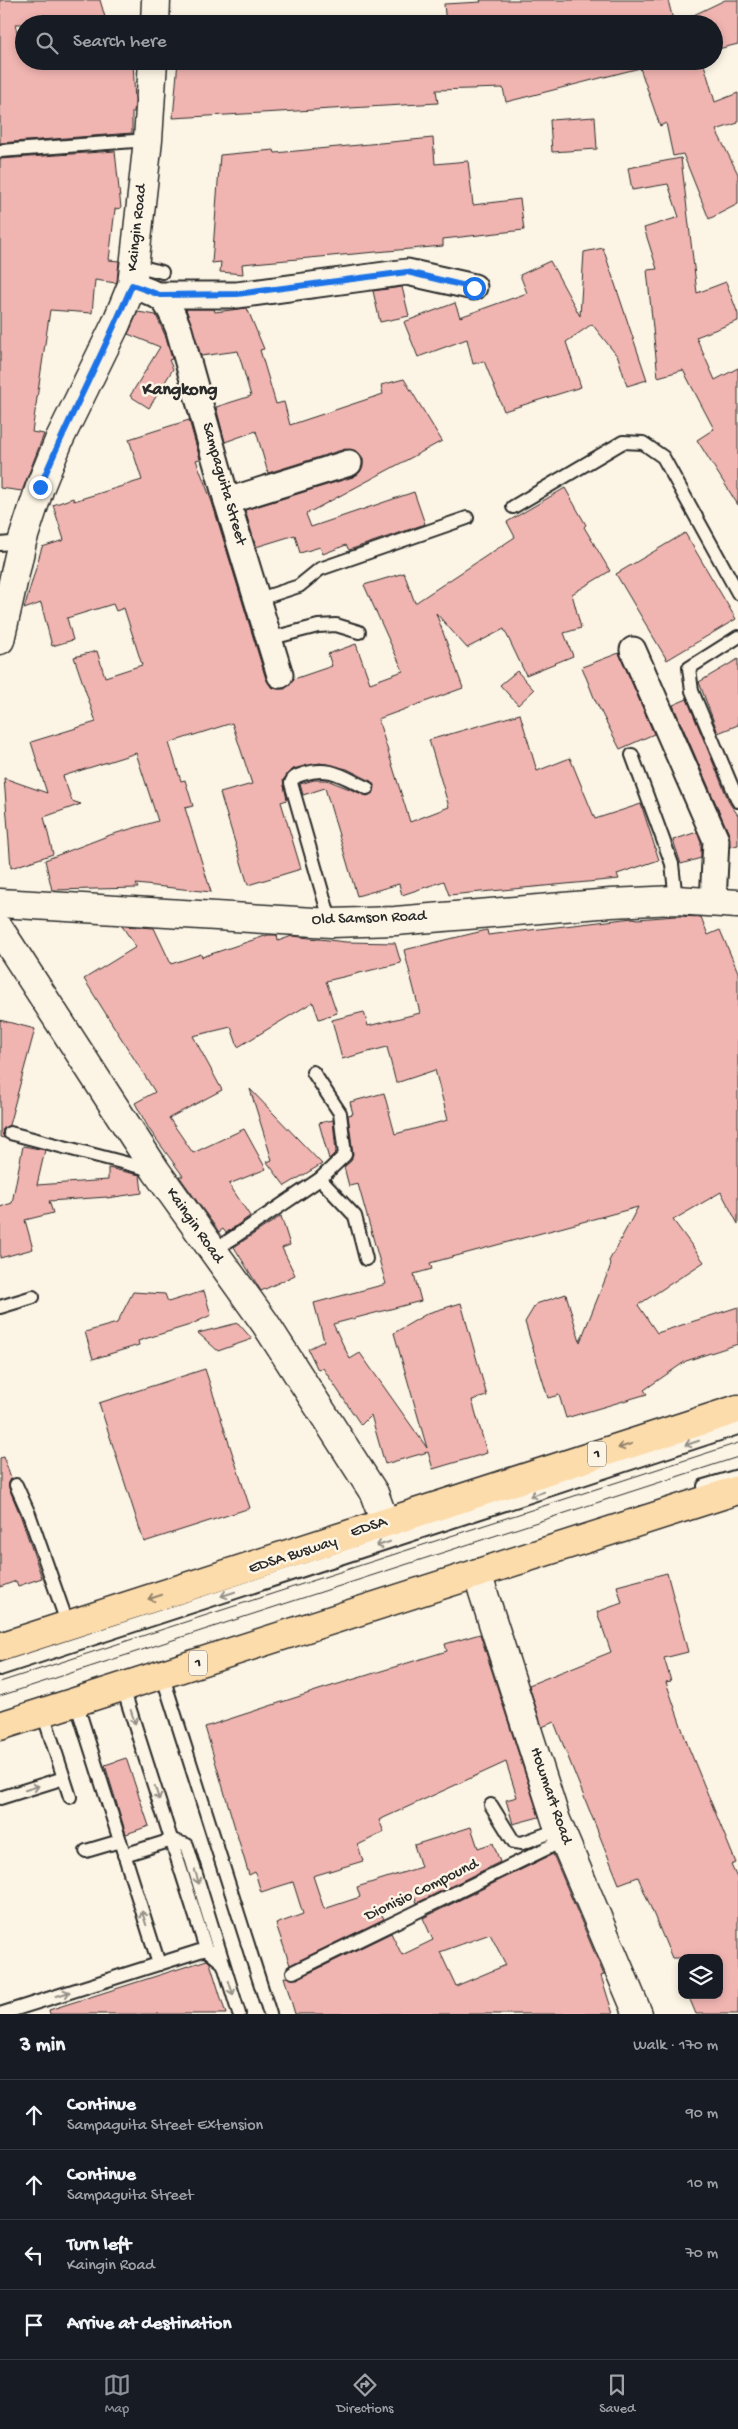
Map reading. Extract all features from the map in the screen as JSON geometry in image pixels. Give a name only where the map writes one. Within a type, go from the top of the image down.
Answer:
[{"type":"highway","name":"EDSA","points":[[0,1647],[738,1409]]},
{"type":"highway","name":"1","points":[[0,1726],[123,1688],[466,1570],[738,1490]]},
{"type":"street","points":[[155,15],[156,0]]},
{"type":"street","name":"Kaingin Road","points":[[0,635],[11,543],[116,324],[133,275],[148,140],[152,70]]},
{"type":"street","points":[[133,275],[161,284],[237,294],[407,272],[474,288]]},
{"type":"street","name":"Sampaguita Street","points":[[161,284],[179,330],[256,600],[280,674]]},
{"type":"street","points":[[227,501],[350,463]]},
{"type":"street","points":[[633,650],[716,840],[726,904]]},
{"type":"street","name":"Old Samson Road","points":[[0,902],[332,923],[395,921],[611,902],[676,900],[726,904]]},
{"type":"street","name":"Kaingin Road","points":[[0,930],[156,1171],[212,1252],[265,1323],[370,1485],[385,1523]]},
{"type":"street","name":"Howmart Road","points":[[466,1570],[562,1835],[638,2014]]},
{"type":"lane","points":[[0,151],[148,140]]},
{"type":"lane","points":[[513,507],[623,442],[643,443],[663,457],[738,593]]},
{"type":"lane","points":[[256,600],[299,586],[320,570],[467,518]]},
{"type":"lane","points":[[268,639],[318,626],[336,625],[359,632]]},
{"type":"lane","points":[[738,637],[689,668],[692,692],[738,801]]},
{"type":"lane","points":[[632,755],[672,864],[676,900]]},
{"type":"lane","points":[[332,923],[291,783],[292,779],[313,770],[324,769],[367,788]]},
{"type":"lane","points":[[212,1252],[320,1179],[345,1155],[340,1113],[313,1072]]},
{"type":"lane","points":[[10,1133],[156,1171]]},
{"type":"lane","points":[[320,1179],[355,1216],[366,1259]]},
{"type":"lane","points":[[0,1308],[33,1297]]},
{"type":"lane","name":"EDSA Busway","points":[[0,1668],[738,1428]]},
{"type":"lane","points":[[691,1491],[738,1476]]},
{"type":"lane","points":[[16,1485],[29,1514],[68,1625]]},
{"type":"lane","points":[[0,1714],[466,1570]]},
{"type":"lane","points":[[162,1674],[270,2014]]},
{"type":"lane","points":[[123,1688],[206,1949],[223,1963]]},
{"type":"lane","points":[[76,1702],[159,1964]]},
{"type":"lane","points":[[43,1713],[70,1797]]},
{"type":"lane","points":[[0,1798],[64,1778]]},
{"type":"lane","points":[[491,1805],[514,1842],[522,1843],[562,1835]]},
{"type":"lane","name":"Dionisio Compound","points":[[293,1972],[562,1835]]},
{"type":"lane","points":[[124,1855],[172,1840],[187,1845],[240,2014]]},
{"type":"lane","points":[[86,1851],[120,1841]]},
{"type":"lane","points":[[0,2014],[206,1949]]},
{"type":"building","points":[[0,0],[100,0],[104,15],[15,15],[15,70],[133,70],[135,102],[134,112],[132,112],[132,133],[0,143]]},
{"type":"building","points":[[480,0],[668,0],[672,15],[445,15],[444,4],[481,2]]},
{"type":"building","points":[[725,0],[738,0],[738,44],[723,48],[723,15],[694,15]]},
{"type":"building","points":[[177,70],[632,70],[506,102],[503,88],[436,90],[438,103],[173,118]]},
{"type":"building","points":[[641,70],[706,70],[715,102],[738,93],[738,123],[716,130],[738,174],[738,204],[709,219],[683,154],[673,156],[666,123],[660,126]]},
{"type":"building","points":[[595,117],[597,149],[552,152],[550,120]]},
{"type":"building","points":[[433,138],[435,164],[468,161],[473,205],[520,199],[524,230],[443,239],[443,246],[242,264],[243,274],[220,272],[221,262],[212,263],[220,155],[274,150],[275,153]]},
{"type":"building","points":[[115,151],[121,208],[115,209],[109,260],[119,261],[117,281],[116,283],[95,280],[92,313],[50,310],[32,432],[44,434],[22,491],[0,488],[0,159]]},
{"type":"building","points":[[681,158],[697,293],[726,282],[738,314],[738,321],[696,337],[715,380],[738,368],[738,505],[697,440],[714,429],[683,370],[658,377],[647,270],[657,269],[644,228],[679,217],[668,184],[632,190],[628,168]]},
{"type":"building","points":[[603,248],[647,380],[627,386],[618,357],[592,324],[566,342],[581,387],[504,411],[484,361],[473,364],[467,339],[418,357],[404,322],[455,303],[460,317],[527,293],[520,275],[550,261],[580,316],[584,252]]},
{"type":"building","points":[[402,287],[409,316],[380,322],[373,291]]},
{"type":"building","points":[[247,308],[264,349],[260,350],[276,404],[284,402],[290,425],[383,394],[381,385],[404,379],[442,441],[306,514],[311,527],[414,492],[425,524],[349,550],[346,545],[323,554],[320,547],[300,553],[295,535],[256,547],[245,510],[353,477],[360,472],[363,466],[363,458],[358,452],[345,449],[268,473],[256,431],[225,442],[216,407],[251,396],[238,351],[201,356],[186,309],[214,309],[215,312]]},
{"type":"building","points":[[138,312],[156,315],[165,335],[172,359],[169,360],[173,369],[149,408],[130,396],[160,347],[128,334]]},
{"type":"building","points":[[189,420],[200,459],[196,460],[212,502],[266,679],[271,687],[277,689],[285,689],[294,679],[332,666],[328,654],[356,644],[370,683],[403,671],[364,585],[404,573],[415,603],[515,537],[507,522],[565,488],[586,525],[584,527],[610,571],[572,594],[581,628],[564,633],[573,656],[526,675],[504,629],[467,648],[436,613],[463,688],[378,719],[410,822],[449,807],[429,740],[520,714],[537,771],[570,758],[595,819],[641,804],[659,860],[617,874],[619,879],[449,895],[444,881],[402,895],[399,884],[357,896],[325,788],[303,795],[300,784],[314,780],[327,780],[367,796],[374,792],[375,787],[371,781],[347,769],[320,763],[293,769],[283,780],[287,800],[281,802],[301,869],[248,885],[220,793],[252,784],[232,723],[169,743],[181,781],[185,780],[193,806],[185,808],[211,892],[136,884],[138,888],[52,890],[45,860],[110,835],[158,821],[136,753],[63,776],[72,801],[81,804],[44,817],[53,854],[11,868],[4,778],[47,793],[31,742],[96,722],[74,657],[97,651],[105,677],[142,665],[124,608],[116,611],[113,604],[67,618],[73,640],[52,646],[41,603],[24,609],[42,547],[64,540],[53,505],[73,498],[74,501],[142,480],[129,439]]},
{"type":"building","points":[[685,533],[736,619],[667,660],[616,574]]},
{"type":"building","points":[[619,653],[654,734],[620,749],[595,700],[582,667]]},
{"type":"building","points":[[738,659],[738,725],[718,733],[699,682]]},
{"type":"building","points":[[517,671],[534,690],[518,705],[500,685]]},
{"type":"building","points":[[687,699],[730,804],[738,815],[738,845],[730,847],[729,834],[673,705]]},
{"type":"building","points":[[697,832],[701,843],[701,858],[681,864],[673,840]]},
{"type":"building","points":[[701,917],[708,935],[720,930],[738,972],[738,1224],[721,1192],[673,1220],[704,1262],[638,1305],[657,1333],[738,1307],[738,1344],[686,1361],[644,1390],[647,1394],[566,1418],[559,1395],[548,1398],[525,1322],[536,1304],[566,1294],[580,1342],[611,1265],[609,1261],[638,1207],[430,1263],[432,1269],[414,1274],[421,1301],[333,1324],[350,1359],[360,1353],[427,1448],[394,1333],[428,1313],[461,1303],[487,1396],[472,1400],[487,1453],[433,1469],[428,1452],[385,1464],[371,1415],[361,1425],[323,1368],[318,1370],[308,1349],[324,1341],[314,1303],[386,1284],[358,1184],[349,1186],[344,1167],[351,1161],[353,1154],[348,1115],[353,1114],[350,1102],[384,1093],[395,1134],[448,1120],[435,1070],[396,1083],[387,1047],[342,1059],[332,1020],[364,1012],[368,1026],[420,1013],[404,950],[487,930],[488,935],[633,918]]},
{"type":"building","points":[[122,926],[154,928],[171,964],[201,954],[202,957],[268,935],[277,935],[278,941],[292,936],[346,942],[395,943],[401,963],[326,981],[337,1013],[319,1019],[313,1002],[238,1047],[231,1027],[193,1036],[222,1090],[169,1118],[193,1153],[244,1129],[266,1169],[229,1184],[250,1216],[226,1233],[223,1229],[219,1232],[179,1176],[183,1176],[149,1129],[135,1103],[155,1092],[84,979],[136,947]]},
{"type":"building","points":[[0,1020],[35,1029],[9,1125],[2,1130],[4,1138],[0,1137]]},
{"type":"building","points":[[250,1089],[322,1164],[285,1186],[267,1162],[272,1160]]},
{"type":"building","points":[[333,1120],[336,1152],[329,1159],[319,1123]]},
{"type":"building","points":[[23,1146],[45,1150],[37,1185],[108,1180],[108,1168],[140,1175],[142,1193],[107,1198],[49,1201],[53,1213],[25,1220],[33,1249],[0,1258],[0,1207],[12,1203]]},
{"type":"building","points":[[281,1216],[290,1245],[282,1248],[295,1275],[261,1291],[234,1247]]},
{"type":"building","points":[[204,1291],[211,1315],[190,1325],[138,1341],[139,1345],[93,1359],[85,1332],[117,1323],[133,1292],[165,1294],[168,1302]]},
{"type":"building","points":[[238,1323],[252,1339],[218,1351],[198,1333]]},
{"type":"building","points":[[205,1369],[250,1508],[144,1542],[99,1403]]},
{"type":"building","points":[[4,1457],[11,1479],[9,1488],[42,1578],[18,1586],[16,1581],[0,1587],[0,1458]]},
{"type":"building","points":[[667,1573],[688,1652],[664,1658],[671,1681],[666,1682],[688,1746],[736,1863],[731,1865],[738,1880],[738,2014],[696,2014],[690,1999],[723,1999],[723,1954],[678,1954],[678,1958],[672,1958],[638,1877],[619,1884],[554,1722],[542,1727],[529,1685],[611,1652],[597,1612],[622,1603],[617,1586]]},
{"type":"building","points":[[480,1634],[539,1817],[513,1824],[506,1800],[517,1797],[506,1762],[379,1820],[384,1832],[358,1845],[363,1861],[313,1876],[324,1909],[360,1897],[357,1887],[421,1867],[414,1845],[471,1827],[478,1848],[493,1843],[500,1862],[417,1903],[415,1897],[379,1909],[384,1919],[290,1965],[276,1924],[303,1914],[293,1882],[261,1892],[255,1872],[249,1875],[205,1727],[447,1651],[445,1644]]},
{"type":"building","points":[[126,1758],[149,1826],[126,1834],[105,1765]]},
{"type":"building","points":[[553,1854],[604,1975],[601,1976],[613,2014],[295,2014],[284,1977],[297,1979],[391,1933],[402,1955],[433,1940],[423,1918]],"holes":[[[490,1934],[506,1965],[456,1986],[440,1952]]]},
{"type":"building","points":[[207,1960],[210,1963],[226,2014],[50,2014],[49,2010]]},
{"type":"tram line","points":[[0,1682],[738,1443]]},
{"type":"tram line","points":[[0,1696],[738,1457]]},
{"type":"district","name":"Kangkong","points":[[180,390]]},
{"type":"route","points":[[40,487],[60,438],[116,324],[132,285],[160,295],[237,294],[407,272],[474,288]]}]
